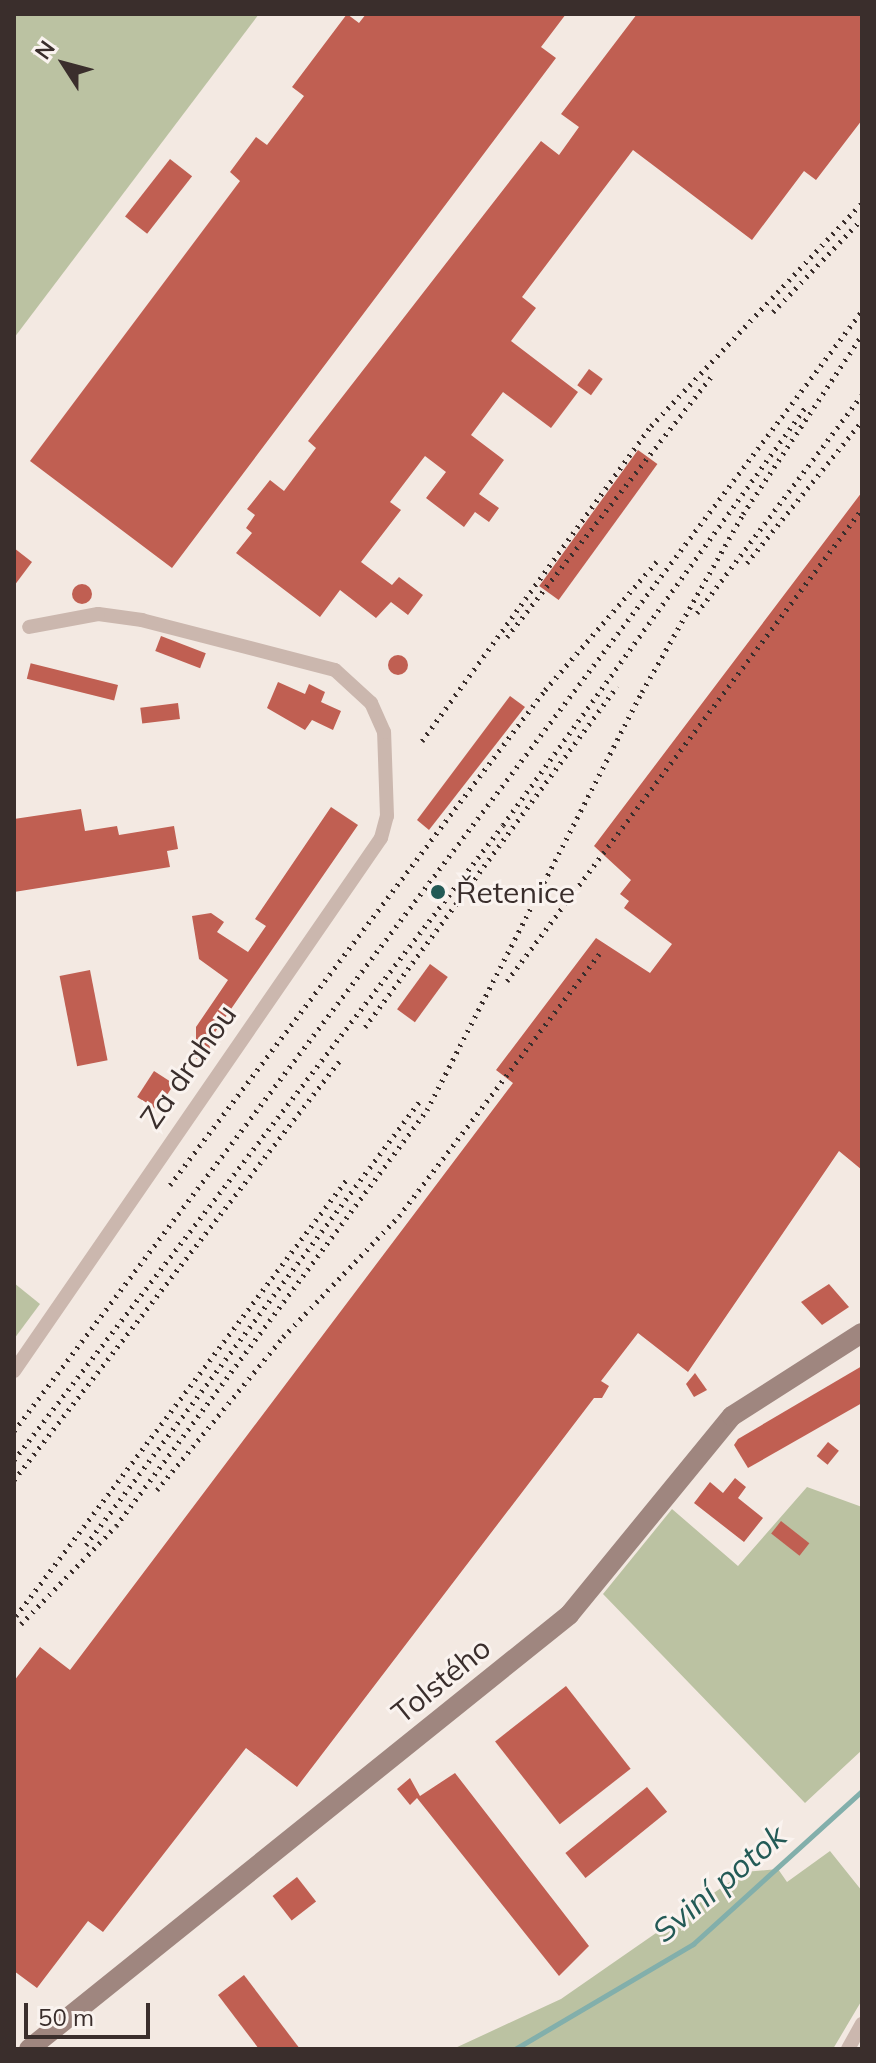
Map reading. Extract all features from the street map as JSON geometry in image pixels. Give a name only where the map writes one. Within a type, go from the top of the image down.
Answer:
[{"type":"street","name":"Za drahou","points":[[14,1371],[381,838],[384,732],[371,703],[335,670],[113,616],[29,627]]},
{"type":"street","name":"Tolstého","points":[[29,2049],[569,1615],[732,1416],[862,1333]]},
{"type":"street","points":[[848,2049],[862,2024]]},
{"type":"green space","points":[[14,14],[259,14],[14,338]]},
{"type":"green space","points":[[14,1283],[40,1304],[14,1339]]},
{"type":"green space","points":[[807,1487],[862,1507],[862,1750],[805,1803],[603,1594],[672,1509],[738,1566]]},
{"type":"green space","points":[[830,1851],[862,1891],[862,2000],[833,2049],[453,2049],[561,1999],[744,1872],[778,1869],[787,1882]]},
{"type":"building","points":[[347,14],[359,23],[366,14],[566,14],[541,47],[556,58],[172,568],[30,461],[240,181],[230,172],[256,137],[267,145],[304,96],[292,87]]},
{"type":"building","points":[[637,14],[862,14],[862,120],[816,180],[804,171],[752,240],[633,150],[522,297],[536,308],[511,341],[578,392],[551,428],[503,392],[471,435],[504,460],[479,494],[499,508],[489,522],[475,512],[464,527],[426,498],[446,472],[425,456],[390,502],[401,510],[361,562],[392,585],[399,577],[423,595],[408,615],[391,602],[376,618],[340,590],[320,617],[236,553],[252,533],[246,528],[255,515],[247,509],[270,480],[284,491],[316,448],[308,441],[541,141],[559,155],[579,127],[561,114]]},
{"type":"building","points":[[170,159],[192,176],[147,234],[125,217]]},
{"type":"building","points":[[589,369],[603,379],[591,395],[577,385]]},
{"type":"building","points":[[638,450],[657,464],[559,600],[539,586]]},
{"type":"building","points":[[862,492],[862,1170],[839,1151],[688,1372],[638,1333],[601,1381],[609,1386],[602,1398],[594,1398],[297,1787],[246,1748],[103,1932],[88,1921],[37,1988],[14,1971],[14,1681],[40,1647],[70,1670],[513,1083],[496,1070],[596,938],[650,973],[672,944],[624,908],[629,901],[620,894],[631,880],[594,846]]},
{"type":"building","points":[[14,548],[32,562],[14,586]]},
{"type":"building","points":[[82,584],[89,587],[92,594],[89,601],[82,604],[75,601],[72,594],[75,587]]},
{"type":"building","points":[[161,636],[206,653],[200,668],[155,651]]},
{"type":"building","points":[[398,655],[405,658],[408,665],[405,672],[398,675],[391,672],[388,665],[391,658]]},
{"type":"building","points":[[31,663],[118,685],[114,701],[27,679]]},
{"type":"building","points":[[278,682],[305,694],[309,684],[325,692],[321,702],[341,711],[333,730],[312,720],[305,730],[267,708]]},
{"type":"building","points":[[510,696],[525,707],[429,830],[417,820]]},
{"type":"building","points":[[178,703],[180,719],[142,724],[140,708]]},
{"type":"building","points":[[331,807],[358,825],[209,1041],[211,1057],[196,1059],[196,1027],[228,980],[199,959],[192,916],[211,913],[224,922],[217,932],[248,952],[266,926],[255,919]]},
{"type":"building","points":[[81,809],[85,831],[117,826],[119,835],[174,826],[178,849],[167,851],[170,867],[14,892],[14,819]]},
{"type":"building","points":[[430,964],[448,977],[415,1022],[397,1009]]},
{"type":"building","points":[[90,970],[108,1060],[77,1066],[60,976]]},
{"type":"building","points":[[154,1071],[174,1084],[157,1110],[137,1097]]},
{"type":"building","points":[[829,1284],[849,1307],[822,1325],[801,1302]]},
{"type":"building","points":[[862,1366],[862,1403],[748,1468],[734,1445],[738,1439]]},
{"type":"building","points":[[695,1373],[707,1390],[694,1397],[686,1384]]},
{"type":"building","points":[[828,1442],[839,1451],[828,1465],[817,1456]]},
{"type":"building","points":[[735,1478],[746,1487],[738,1498],[763,1518],[744,1542],[694,1503],[710,1482],[723,1493]]},
{"type":"building","points":[[781,1521],[809,1543],[800,1556],[771,1534]]},
{"type":"building","points":[[566,1686],[631,1769],[560,1824],[495,1741]]},
{"type":"building","points":[[455,1773],[589,1946],[559,1976],[417,1798],[410,1805],[397,1789],[410,1778],[420,1796]]},
{"type":"building","points":[[647,1787],[667,1812],[586,1878],[565,1853]]},
{"type":"building","points":[[297,1877],[316,1901],[292,1921],[273,1896]]},
{"type":"building","points":[[244,1975],[300,2049],[259,2049],[218,1995]]},
{"type":"waterway","name":"Sviní potok","points":[[515,2049],[693,1944],[862,1791]]},
{"type":"railway","points":[[422,741],[651,426],[862,203]]},
{"type":"railway","points":[[773,312],[862,219]]},
{"type":"railway","points":[[14,1431],[862,311]]},
{"type":"railway","points":[[21,1624],[116,1526],[427,1110],[642,692],[743,514],[862,335]]},
{"type":"railway","points":[[507,637],[712,376]]},
{"type":"railway","points":[[697,613],[862,395]]},
{"type":"railway","points":[[14,1460],[503,825],[807,405]]},
{"type":"railway","points":[[747,563],[862,421]]},
{"type":"railway","points":[[507,981],[862,509]]},
{"type":"railway","points":[[170,1185],[545,690],[658,560]]},
{"type":"railway","points":[[365,1027],[617,686]]},
{"type":"railway","points":[[157,1490],[283,1337],[399,1216],[599,954]]},
{"type":"railway","points":[[14,1480],[341,1059]]},
{"type":"railway","points":[[86,1545],[422,1098]]},
{"type":"railway","points":[[16,1616],[347,1179]]},
{"type":"place","name":"Řetenice","points":[[438,892]]}]
